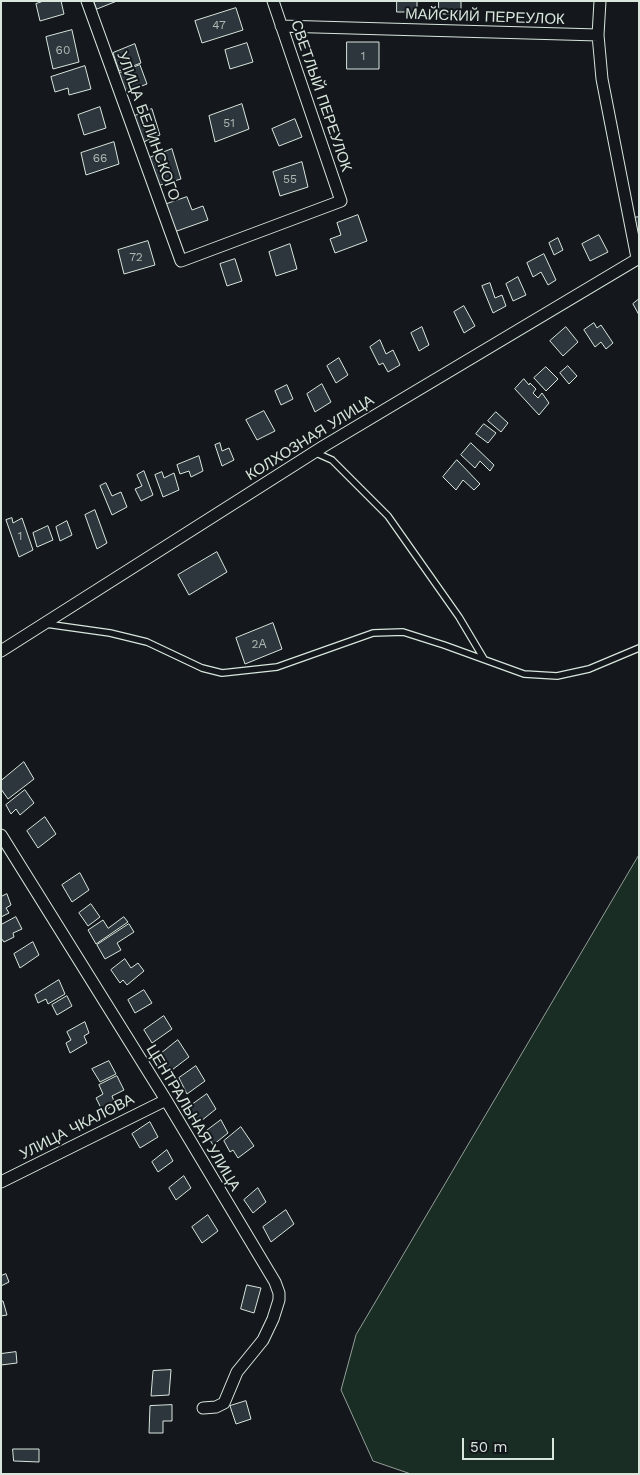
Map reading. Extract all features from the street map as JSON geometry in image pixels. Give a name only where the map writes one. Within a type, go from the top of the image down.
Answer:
[{"type":"street","name":"УЛИЦА БЕЛИНСКОГО","points":[[87,1],[181,261],[341,201]]},
{"type":"street","name":"СВЕТЛЫЙ ПЕРЕУЛОК","points":[[273,1],[341,201]]},
{"type":"street","points":[[600,1],[598,35],[602,79],[638,258]]},
{"type":"street","name":"МАЙСКИЙ ПЕРЕУЛОК","points":[[281,26],[598,35]]},
{"type":"street","name":"КОЛХОЗНАЯ УЛИЦА","points":[[1,651],[314,452],[638,258]]},
{"type":"street","name":"ЦЕНТРАЛЬНАЯ УЛИЦА","points":[[1,835],[166,1100],[275,1282],[279,1293],[278,1308],[263,1340],[237,1372],[224,1403],[216,1407],[204,1408]]},
{"type":"street","name":"УЛИЦА ЧКАЛОВА","points":[[1,1182],[166,1100]]},
{"type":"lane","points":[[314,452],[332,460],[388,516],[459,617],[484,659]]},
{"type":"lane","points":[[44,623],[110,633],[147,642],[202,668],[222,673],[277,667],[373,633],[403,632],[524,674],[557,676],[589,669],[639,648]]},
{"type":"green space","points":[[639,855],[639,1474],[411,1474],[373,1461],[341,1390],[356,1335]]},
{"type":"building","points":[[44,1],[61,1],[64,14],[40,21],[36,4]]},
{"type":"building","points":[[94,1],[117,1],[97,9]]},
{"type":"building","points":[[397,1],[417,1],[417,12],[397,12]]},
{"type":"building","points":[[439,1],[461,1],[461,14],[439,14]]},
{"type":"building","points":[[236,8],[243,30],[202,43],[195,21]]},
{"type":"building","points":[[72,30],[79,62],[53,69],[46,37]]},
{"type":"building","points":[[347,42],[379,42],[379,69],[347,69]]},
{"type":"building","points":[[247,43],[253,62],[230,69],[225,50]]},
{"type":"building","points":[[135,44],[141,63],[119,71],[113,53]]},
{"type":"building","points":[[140,65],[147,84],[123,93],[117,74]]},
{"type":"building","points":[[85,66],[91,89],[69,95],[68,88],[55,92],[51,77]]},
{"type":"building","points":[[242,104],[249,129],[215,142],[209,116]]},
{"type":"building","points":[[100,107],[106,128],[84,135],[78,115]]},
{"type":"building","points":[[152,109],[160,135],[141,143],[132,117]]},
{"type":"building","points":[[295,119],[302,137],[279,146],[272,129]]},
{"type":"building","points":[[114,142],[119,164],[86,175],[81,153]]},
{"type":"building","points":[[172,149],[181,179],[157,186],[149,158]]},
{"type":"building","points":[[302,162],[308,187],[280,196],[273,172]]},
{"type":"building","points":[[187,197],[192,210],[203,206],[208,220],[174,232],[164,205]]},
{"type":"building","points":[[358,215],[367,241],[335,253],[330,239],[341,235],[337,223]]},
{"type":"building","points":[[639,217],[639,236],[635,236],[633,218]]},
{"type":"building","points":[[599,235],[608,252],[590,261],[582,244]]},
{"type":"building","points":[[558,238],[563,250],[554,255],[549,243]]},
{"type":"building","points":[[148,241],[155,265],[124,274],[118,250]]},
{"type":"building","points":[[290,244],[297,269],[276,276],[269,252]]},
{"type":"building","points":[[544,254],[556,280],[548,285],[541,272],[533,277],[527,263]]},
{"type":"building","points":[[235,259],[242,281],[227,286],[220,264]]},
{"type":"building","points":[[518,277],[526,295],[513,301],[506,284]]},
{"type":"building","points":[[490,283],[495,298],[502,295],[506,306],[493,313],[482,286]]},
{"type":"building","points":[[639,299],[639,315],[633,304]]},
{"type":"building","points":[[464,306],[475,326],[464,333],[454,312]]},
{"type":"building","points":[[594,323],[597,328],[601,325],[613,343],[606,349],[601,342],[595,347],[584,330]]},
{"type":"building","points":[[422,327],[429,345],[419,351],[411,333]]},
{"type":"building","points":[[566,327],[578,342],[563,356],[550,341]]},
{"type":"building","points":[[380,340],[386,354],[393,350],[400,365],[388,372],[383,363],[379,365],[370,347]]},
{"type":"building","points":[[339,358],[348,375],[336,383],[327,366]]},
{"type":"building","points":[[568,366],[577,376],[569,384],[560,373]]},
{"type":"building","points":[[546,367],[558,379],[546,391],[534,378]]},
{"type":"building","points":[[524,379],[536,389],[533,393],[538,398],[542,393],[549,403],[539,415],[515,389]]},
{"type":"building","points":[[322,384],[331,402],[315,412],[307,394]]},
{"type":"building","points":[[287,385],[293,399],[281,405],[275,391]]},
{"type":"building","points":[[264,411],[275,431],[257,440],[246,420]]},
{"type":"building","points":[[496,412],[508,423],[501,432],[488,421]]},
{"type":"building","points":[[484,424],[496,433],[488,443],[476,434]]},
{"type":"building","points":[[220,443],[222,451],[229,448],[234,460],[222,466],[215,445]]},
{"type":"building","points":[[471,443],[494,465],[490,471],[480,461],[475,468],[461,455]]},
{"type":"building","points":[[199,456],[203,471],[191,477],[189,471],[180,474],[177,465]]},
{"type":"building","points":[[457,460],[480,484],[474,490],[463,480],[456,490],[443,477]]},
{"type":"building","points":[[144,471],[153,495],[141,501],[135,489],[142,486],[137,475]]},
{"type":"building","points":[[162,472],[164,478],[174,473],[179,490],[163,497],[155,475]]},
{"type":"building","points":[[106,483],[112,496],[121,492],[127,507],[112,515],[100,486]]},
{"type":"building","points":[[95,510],[107,543],[97,549],[85,515]]},
{"type":"building","points":[[12,518],[13,523],[22,518],[33,550],[19,557],[6,520]]},
{"type":"building","points":[[67,521],[72,535],[60,541],[56,527]]},
{"type":"building","points":[[48,526],[53,540],[37,547],[33,533]]},
{"type":"building","points":[[217,552],[227,572],[189,595],[178,575]]},
{"type":"building","points":[[273,623],[282,649],[245,664],[236,638]]},
{"type":"building","points":[[24,762],[34,779],[8,799],[1,789],[1,781]]},
{"type":"building","points":[[25,790],[34,803],[20,815],[16,809],[11,814],[6,805]]},
{"type":"building","points":[[45,817],[56,834],[38,848],[27,831]]},
{"type":"building","points":[[80,873],[89,890],[72,902],[62,885]]},
{"type":"building","points":[[7,894],[11,905],[6,908],[9,913],[1,917],[1,897]]},
{"type":"building","points":[[91,904],[100,917],[88,926],[79,913]]},
{"type":"building","points":[[16,917],[22,929],[13,933],[14,937],[4,942],[1,938],[1,925]]},
{"type":"building","points":[[124,917],[128,922],[96,944],[88,930],[103,920],[108,928]]},
{"type":"building","points":[[129,924],[134,932],[117,943],[121,950],[105,959],[97,945]]},
{"type":"building","points":[[33,942],[39,955],[20,968],[14,954]]},
{"type":"building","points":[[125,959],[131,968],[138,963],[144,971],[127,985],[123,980],[120,983],[111,970]]},
{"type":"building","points":[[59,980],[65,994],[48,1004],[46,999],[38,1003],[35,995]]},
{"type":"building","points":[[144,990],[152,1003],[135,1013],[128,1000]]},
{"type":"building","points":[[67,996],[72,1006],[57,1015],[52,1005]]},
{"type":"building","points":[[164,1016],[172,1029],[152,1043],[144,1030]]},
{"type":"building","points":[[85,1022],[89,1033],[84,1036],[87,1043],[70,1053],[66,1043],[71,1040],[67,1032]]},
{"type":"building","points":[[178,1040],[189,1057],[168,1073],[158,1056]]},
{"type":"building","points":[[109,1061],[116,1074],[100,1082],[92,1069]]},
{"type":"building","points":[[196,1066],[205,1081],[187,1094],[179,1078]]},
{"type":"building","points":[[117,1076],[124,1090],[112,1096],[115,1104],[103,1112],[96,1098],[103,1094],[99,1085]]},
{"type":"building","points":[[207,1094],[216,1109],[196,1125],[186,1109]]},
{"type":"building","points":[[221,1120],[228,1133],[213,1145],[205,1132]]},
{"type":"building","points":[[150,1122],[158,1137],[140,1148],[132,1134]]},
{"type":"building","points":[[241,1127],[254,1146],[238,1158],[233,1150],[230,1152],[224,1141]]},
{"type":"building","points":[[167,1150],[173,1161],[158,1172],[152,1162]]},
{"type":"building","points":[[184,1176],[191,1188],[176,1200],[169,1188]]},
{"type":"building","points":[[258,1188],[266,1202],[253,1213],[244,1200]]},
{"type":"building","points":[[286,1210],[294,1224],[271,1242],[263,1227]]},
{"type":"building","points":[[208,1215],[218,1231],[202,1243],[192,1227]]},
{"type":"building","points":[[6,1274],[9,1282],[1,1286],[1,1276]]},
{"type":"building","points":[[247,1285],[261,1288],[254,1313],[241,1309]]},
{"type":"building","points":[[1,1301],[3,1301],[7,1315],[1,1316]]},
{"type":"building","points":[[16,1352],[17,1363],[1,1365],[1,1354]]},
{"type":"building","points":[[171,1370],[169,1395],[151,1396],[153,1371]]},
{"type":"building","points":[[246,1401],[251,1419],[236,1424],[230,1406]]},
{"type":"building","points":[[172,1405],[172,1421],[163,1421],[163,1433],[149,1433],[150,1406]]},
{"type":"building","points":[[13,1449],[39,1449],[39,1462],[14,1461]]}]
